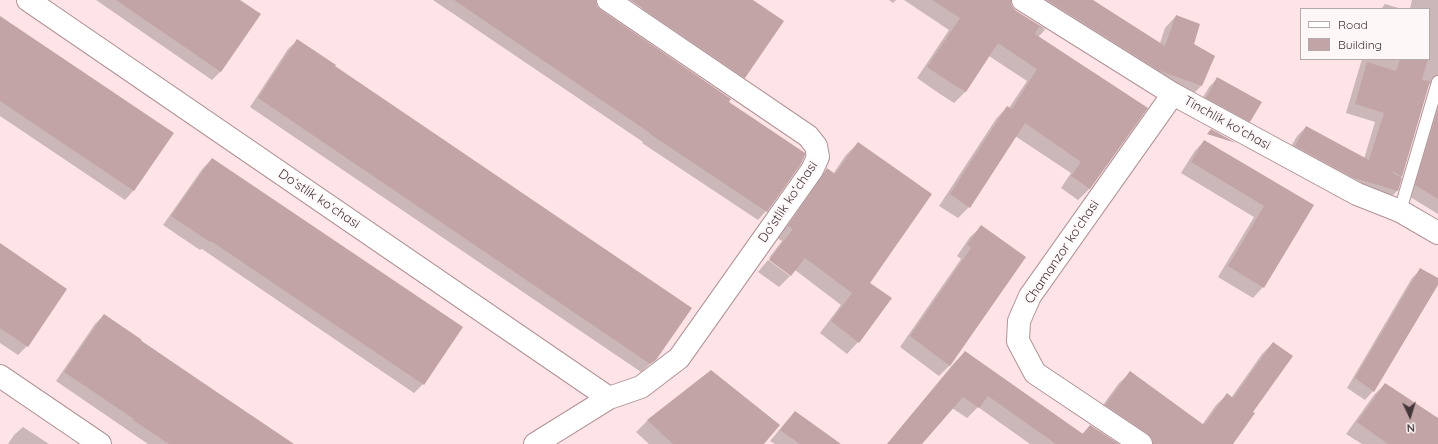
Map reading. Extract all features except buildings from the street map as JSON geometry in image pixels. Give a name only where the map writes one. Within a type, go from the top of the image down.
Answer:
[{"type":"street","name":"Doʻstlik koʻchasi","points":[[28,0],[609,398]]},
{"type":"street","name":"Doʻstlik koʻchasi","points":[[535,444],[609,398],[641,386],[679,358],[812,170],[818,157],[816,146],[808,136],[608,0]]},
{"type":"street","name":"Tinchlik koʻchasi","points":[[1023,0],[1173,94],[1357,194],[1400,211],[1438,233]]},
{"type":"street","name":"Chamanzor koʻchasi","points":[[1142,444],[1035,373],[1018,341],[1019,321],[1030,296],[1173,94]]},
{"type":"street","points":[[0,376],[100,444]]},
{"type":"lane","points":[[1400,211],[1438,82]]}]
